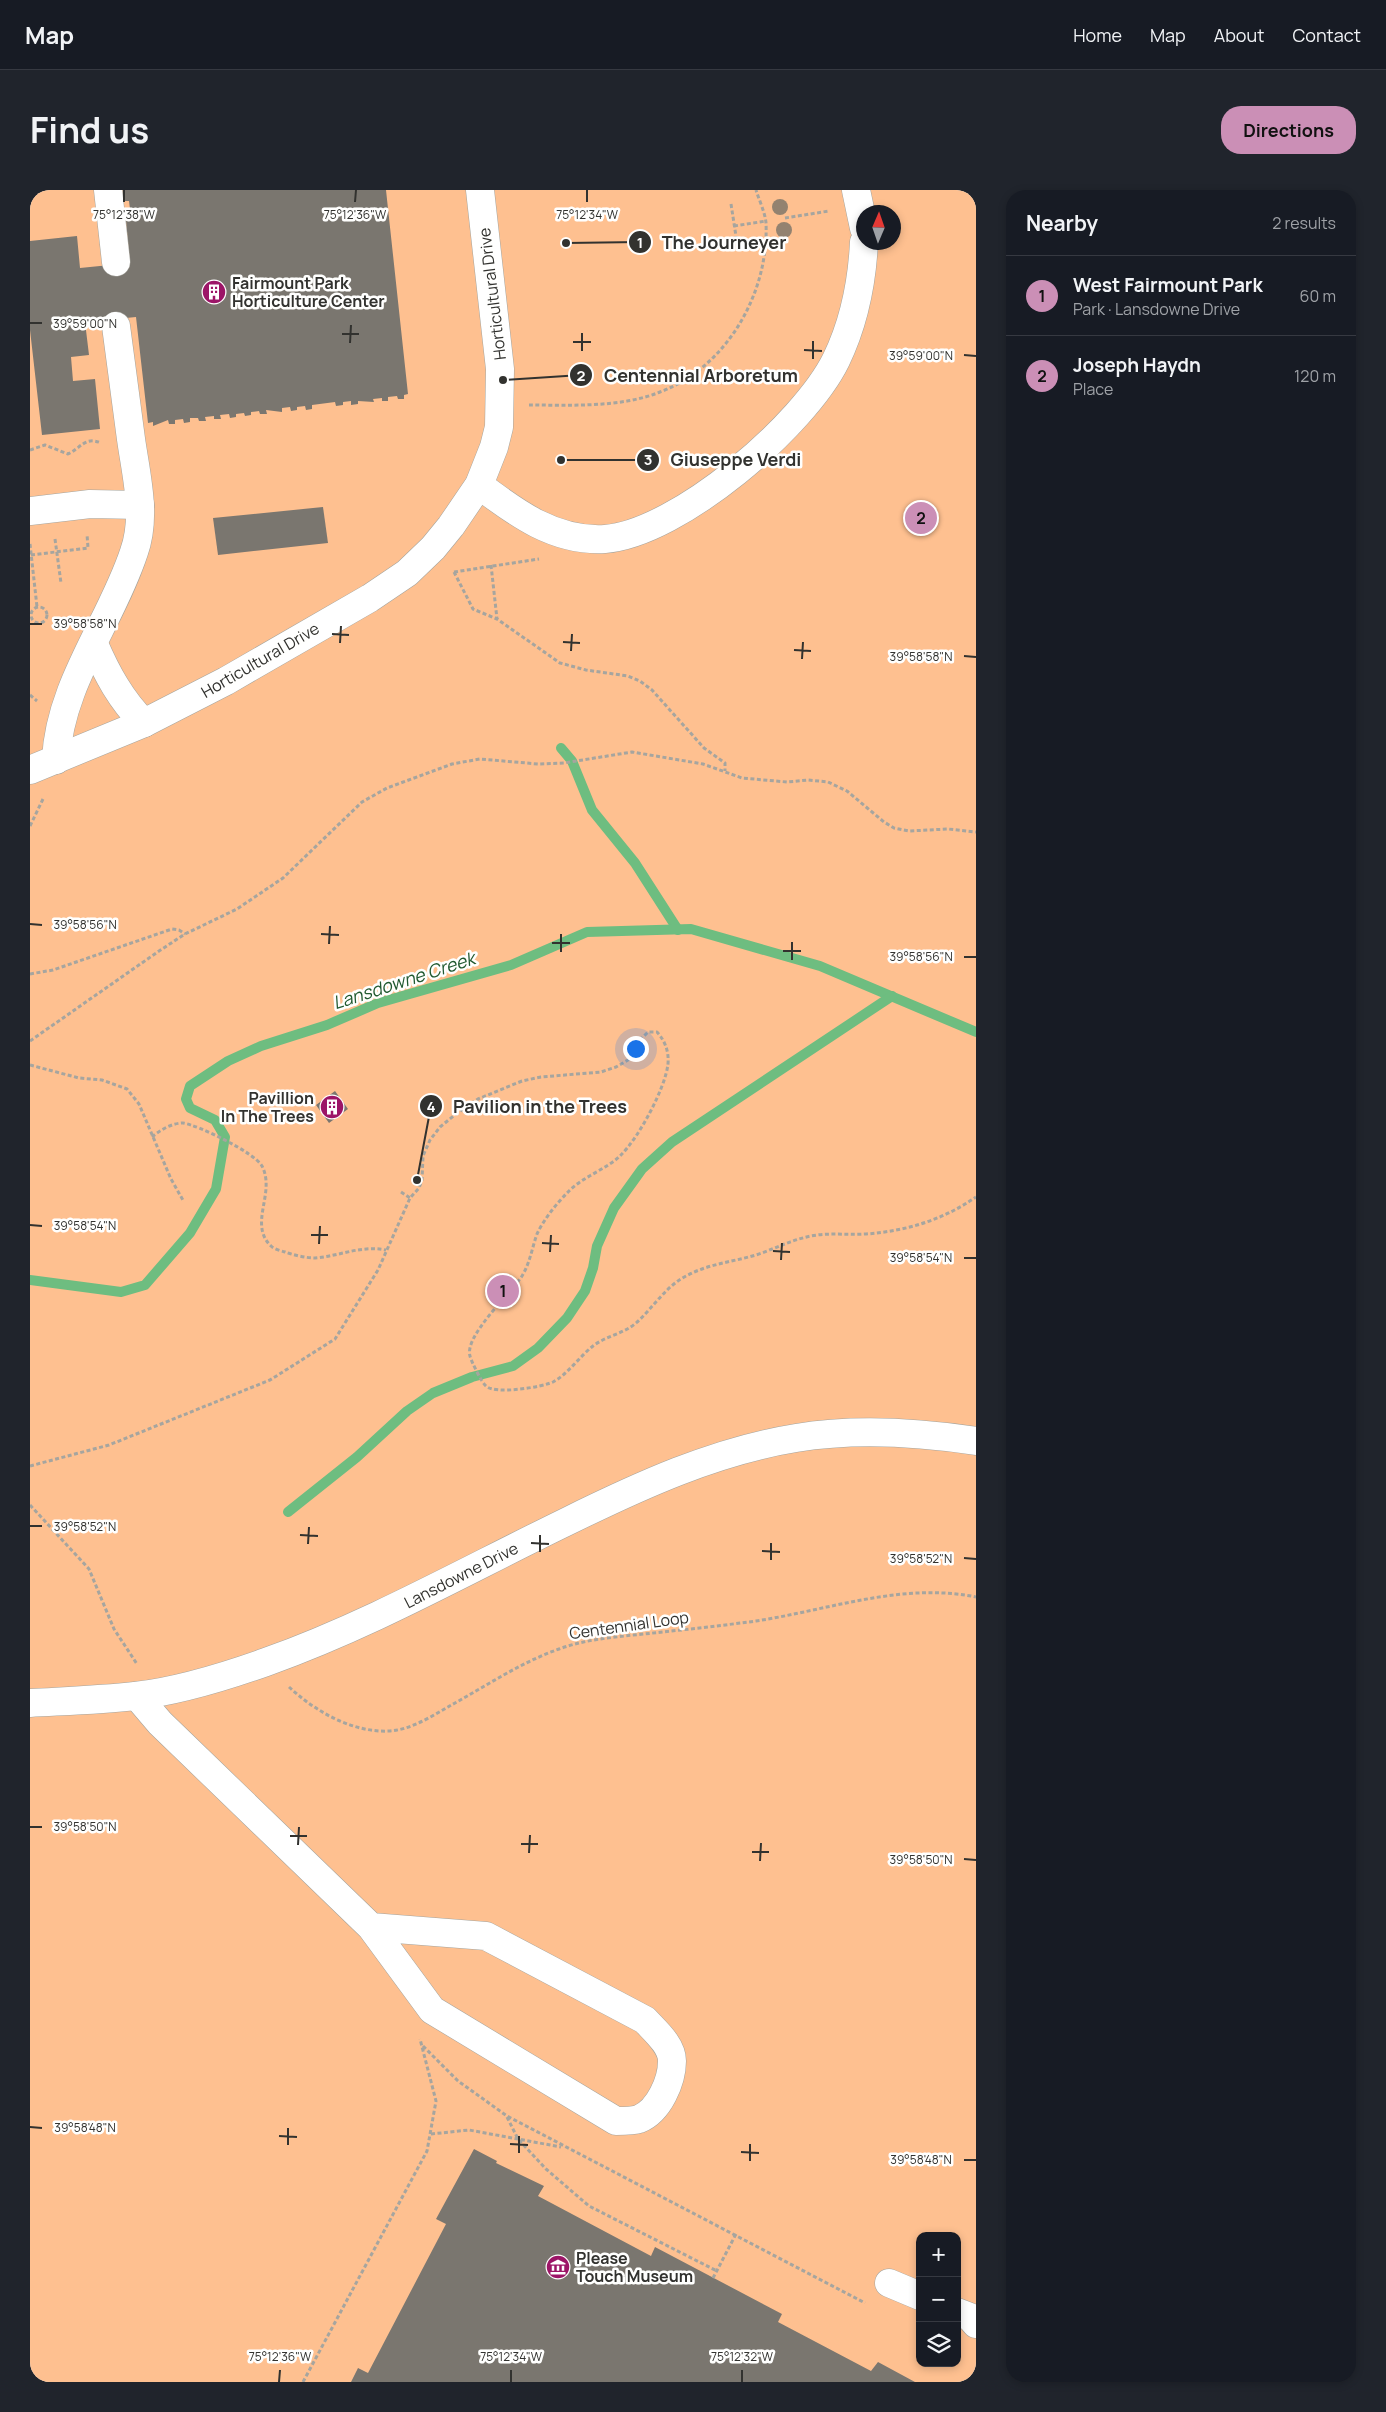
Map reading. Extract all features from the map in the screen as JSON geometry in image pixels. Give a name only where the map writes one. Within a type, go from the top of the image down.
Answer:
[{"type":"street","points":[[108,190],[116,262]]},
{"type":"street","name":"Horticultural Drive","points":[[30,770],[144,723],[226,681],[370,598],[406,573],[433,548],[452,526],[479,485],[494,447],[499,427],[500,369],[480,190]]},
{"type":"street","points":[[479,485],[529,521],[560,533],[582,538],[605,538],[632,534],[664,519],[720,485],[758,453],[821,386],[836,360],[849,328],[863,269],[864,250]]},
{"type":"street","points":[[56,760],[60,721],[80,671],[94,644],[134,551],[140,527],[140,505],[116,326]]},
{"type":"street","points":[[40,510],[83,505],[140,505]]},
{"type":"street","points":[[94,644],[115,688],[129,708],[144,723]]},
{"type":"street","name":"Lansdowne Drive","points":[[30,1703],[145,1694],[210,1680],[266,1662],[399,1606],[614,1499],[724,1455],[796,1438],[862,1432],[934,1436],[976,1442]]},
{"type":"street","points":[[145,1694],[160,1723],[371,1927],[432,2010],[616,2121],[640,2119],[657,2105],[667,2085],[672,2060],[664,2040],[645,2020],[486,1936],[371,1927]]},
{"type":"street","points":[[889,2283],[916,2294]]},
{"type":"path","points":[[500,405],[576,405],[623,401],[661,392],[693,374],[720,351],[738,327],[752,301],[761,273],[766,221],[756,190]]},
{"type":"path","points":[[730,204],[738,249]]},
{"type":"path","points":[[734,226],[766,221]]},
{"type":"path","points":[[30,450],[45,445],[68,454],[86,441],[94,440],[116,448],[133,448]]},
{"type":"path","points":[[31,555],[88,548],[83,505]]},
{"type":"path","points":[[40,510],[57,552],[61,583]]},
{"type":"path","points":[[30,546],[37,608]]},
{"type":"path","points":[[491,565],[496,619]]},
{"type":"path","points":[[454,572],[473,609],[496,619],[560,663],[640,680],[652,690],[704,748],[725,763],[725,771]]},
{"type":"path","points":[[30,590],[35,589]]},
{"type":"path","points":[[30,600],[36,599]]},
{"type":"path","points":[[37,608],[41,608],[46,613],[46,618],[40,623],[36,623],[31,616],[33,610],[37,608]]},
{"type":"path","points":[[30,1041],[185,934],[236,909],[284,878],[362,802],[387,788],[452,764],[480,759],[538,764],[564,763],[632,752],[703,764],[742,778],[763,781],[828,782],[847,791],[894,828],[909,831],[948,829],[976,832]]},
{"type":"path","points":[[30,974],[53,970],[172,929],[179,930],[185,934]]},
{"type":"path","points":[[30,1466],[109,1445],[270,1380],[335,1339],[378,1270],[410,1198],[419,1188],[422,1180],[423,1156],[430,1140],[440,1127],[478,1099],[522,1081],[541,1077],[602,1072],[616,1067],[628,1060],[637,1048],[640,1039],[648,1032],[657,1032],[663,1039],[668,1051],[668,1065],[653,1104],[635,1138],[620,1156],[571,1189],[556,1206],[538,1232],[522,1275],[478,1331],[469,1346],[470,1356],[486,1386],[493,1390],[536,1387],[554,1381],[595,1344],[625,1331],[638,1321],[668,1289],[684,1277],[703,1267],[756,1255],[798,1239],[819,1235],[866,1234],[918,1225],[952,1212],[976,1197]]},
{"type":"path","points":[[30,1065],[80,1078],[102,1080],[127,1089],[139,1104],[171,1180],[184,1202]]},
{"type":"path","points":[[152,1137],[162,1129],[181,1123],[202,1128],[218,1139],[254,1156],[262,1167],[268,1186],[260,1221],[263,1235],[272,1247],[313,1258],[361,1248],[387,1250]]},
{"type":"path","points":[[401,1192],[410,1198]]},
{"type":"path","points":[[30,1505],[89,1569],[114,1630],[129,1650],[145,1694]]},
{"type":"path","name":"Centennial Loop","points":[[266,1662],[306,1702],[346,1724],[371,1731],[392,1731],[416,1725],[533,1659],[561,1648],[595,1639],[756,1620],[885,1595],[924,1592],[976,1597]]},
{"type":"path","points":[[303,2382],[427,2151],[436,2101],[423,2046],[417,2031]]},
{"type":"path","points":[[423,2046],[458,2081],[507,2116],[869,2305],[889,2283]]},
{"type":"path","points":[[507,2116],[518,2140],[546,2169],[588,2206],[717,2271]]},
{"type":"path","points":[[431,2134],[469,2130],[566,2148]]},
{"type":"path","points":[[714,2278],[736,2234]]},
{"type":"shaded area","points":[[30,190],[976,190],[976,2382],[30,2382]]},
{"type":"building","name":"Fairmount Park Horticulture Center","points":[[123,190],[386,190],[408,394],[404,395],[404,399],[398,399],[397,396],[388,397],[388,401],[382,401],[382,398],[373,399],[374,402],[358,401],[358,404],[351,405],[351,401],[343,402],[343,405],[336,406],[335,402],[312,405],[312,409],[306,410],[305,406],[297,407],[297,410],[291,411],[290,407],[282,408],[282,412],[266,410],[267,414],[260,414],[259,411],[251,412],[251,415],[245,416],[244,413],[236,414],[236,417],[230,418],[229,414],[220,415],[221,419],[214,419],[214,416],[205,417],[206,421],[190,418],[190,422],[184,423],[183,419],[175,420],[175,424],[169,424],[168,420],[153,426],[153,422],[148,423],[136,317],[85,322],[89,355],[71,357],[73,381],[95,379],[100,429],[42,435],[30,330],[30,241],[77,236],[80,268],[130,263],[125,210],[130,209],[129,201],[124,201]]},
{"type":"building","points":[[323,507],[328,543],[218,555],[213,518]]},
{"type":"building","name":"Pavillion In The Trees","points":[[335,1091],[348,1109],[329,1123],[316,1105]]},
{"type":"building","name":"Please Touch Museum","points":[[474,2149],[497,2161],[496,2163],[544,2186],[538,2196],[651,2256],[655,2247],[782,2314],[778,2322],[871,2371],[878,2362],[915,2382],[351,2382],[358,2368],[368,2373],[446,2224],[436,2219]]},
{"type":"waterway","points":[[561,748],[572,761],[592,810],[635,863],[678,930]]},
{"type":"waterway","name":"Lansdowne Creek","points":[[30,1280],[121,1292],[145,1285],[190,1233],[216,1189],[225,1137],[215,1120],[190,1108],[186,1099],[190,1086],[228,1061],[261,1046],[327,1025],[378,1003],[511,965],[587,932],[691,929],[820,966],[976,1032]]},
{"type":"waterway","points":[[288,1512],[357,1457],[407,1411],[433,1393],[472,1377],[513,1366],[538,1348],[567,1318],[585,1291],[593,1268],[597,1246],[614,1208],[642,1169],[672,1142],[892,996]]},
{"type":"place","name":"The Journeyer","points":[[566,243]]},
{"type":"place","name":"Fairmount Park Horticulture Center","points":[[214,292]]},
{"type":"place","name":"Centennial Arboretum","points":[[503,380]]},
{"type":"place","name":"Giuseppe Verdi","points":[[561,460]]},
{"type":"place","name":"Joseph Haydn","points":[[921,518]]},
{"type":"place","name":"Pavillion In The Trees","points":[[332,1107]]},
{"type":"place","name":"Pavilion in the Trees","points":[[417,1180]]},
{"type":"place","name":"West Fairmount Park","points":[[503,1291]]},
{"type":"place","name":"Please Touch Museum","points":[[558,2267]]}]
